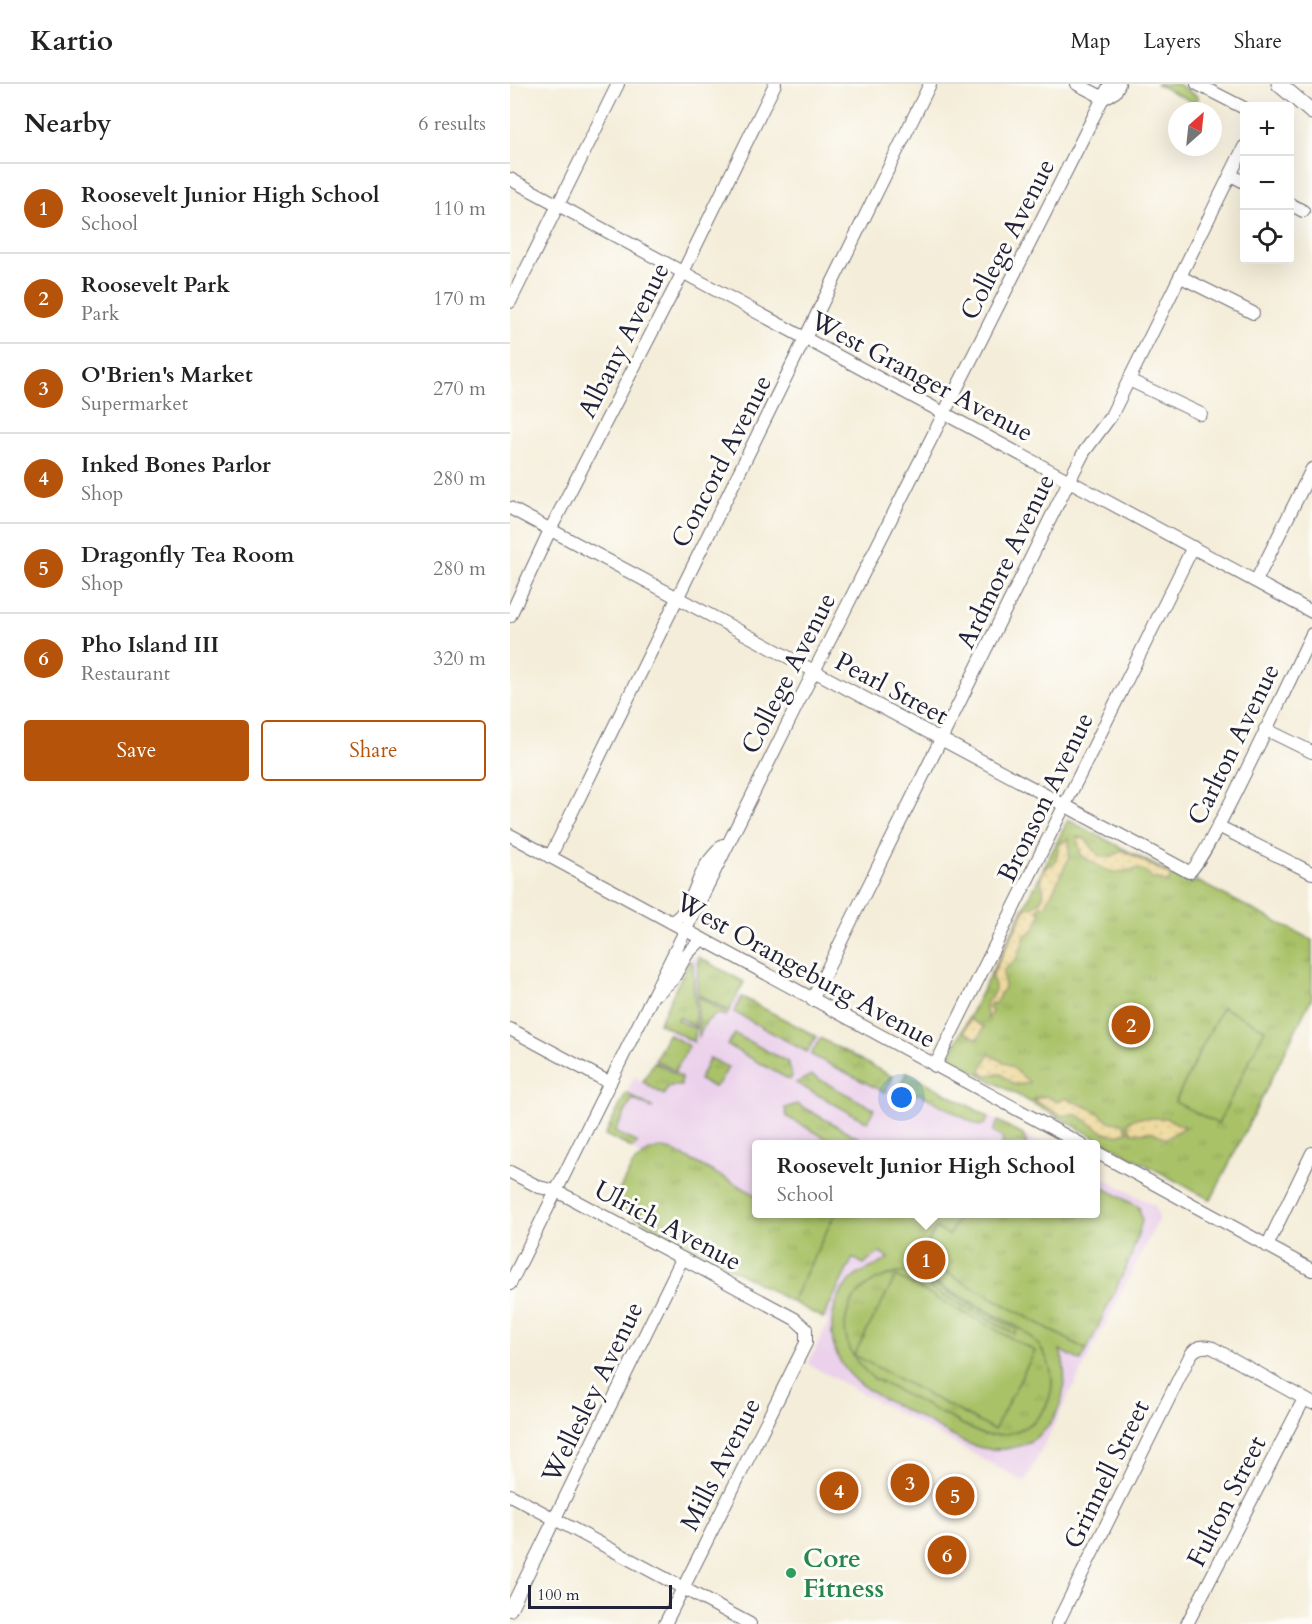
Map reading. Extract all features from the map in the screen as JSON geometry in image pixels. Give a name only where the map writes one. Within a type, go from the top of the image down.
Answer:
[{"type":"main road","points":[[1279,84],[1312,112]]},
{"type":"street","points":[[510,302],[618,84]]},
{"type":"street","name":"Albany Avenue","points":[[510,616],[550,530],[683,272],[775,84]]},
{"type":"street","name":"Concord Avenue","points":[[550,857],[807,340],[930,84]]},
{"type":"street","points":[[1077,84],[1104,98],[1115,92],[1119,84]]},
{"type":"street","name":"College Avenue","points":[[510,1284],[1110,84]]},
{"type":"street","points":[[1197,84],[1240,106]]},
{"type":"street","name":"Ardmore Avenue","points":[[812,1000],[1069,481],[1084,452],[1111,416],[1240,156]]},
{"type":"street","points":[[1231,175],[1240,180]]},
{"type":"street","name":"West Granger Avenue","points":[[510,179],[1312,612]]},
{"type":"street","points":[[1294,206],[1304,211]]},
{"type":"street","points":[[1181,277],[1253,313]]},
{"type":"street","points":[[1129,380],[1201,414]]},
{"type":"street","points":[[1256,581],[1312,469]]},
{"type":"street","name":"Pearl Street","points":[[510,508],[1065,807],[1191,872]]},
{"type":"street","name":"Bronson Avenue","points":[[935,1066],[1193,547]]},
{"type":"street","name":"Carlton Avenue","points":[[1191,872],[1218,826],[1312,634]]},
{"type":"street","points":[[1265,729],[1312,752]]},
{"type":"street","points":[[1218,826],[1312,873]]},
{"type":"street","points":[[671,922],[678,919],[706,865],[734,832]]},
{"type":"street","name":"West Orangeburg Avenue","points":[[510,836],[1074,1140]]},
{"type":"street","points":[[652,998],[673,980],[687,954],[702,939]]},
{"type":"street","points":[[510,1029],[610,1083]]},
{"type":"street","points":[[1267,1246],[1312,1153]]},
{"type":"street","points":[[1100,1155],[1312,1270]]},
{"type":"street","name":"Ulrich Avenue","points":[[510,1172],[538,1187],[556,1191],[802,1324]]},
{"type":"street","name":"Wellesley Avenue","points":[[510,1610],[682,1259]]},
{"type":"street","name":"Mills Avenue","points":[[665,1624],[806,1343],[808,1336],[802,1324]]},
{"type":"street","name":"Grinnell Street","points":[[1057,1624],[1190,1356],[1200,1347],[1213,1348],[1308,1401]]},
{"type":"street","name":"Fulton Street","points":[[1187,1624],[1308,1401]]},
{"type":"street","points":[[510,1495],[750,1624]]},
{"type":"shaded area","points":[[695,956],[744,982],[738,995],[893,1077],[891,1081],[900,1085],[907,1072],[1034,1140],[752,1140],[752,1218],[1100,1218],[1100,1176],[1155,1206],[1159,1218],[1025,1482],[808,1364],[829,1321],[612,1204],[631,1168],[640,1157],[634,1150],[605,1135],[634,1077],[644,1082],[670,1029],[658,1023],[691,958]]},
{"type":"green space","points":[[1156,84],[1178,84],[1198,97],[1193,102]]},
{"type":"green space","points":[[1068,820],[1191,884],[1197,881],[1312,940],[1312,997],[1211,1200],[951,1059],[950,1055]]},
{"type":"green space","points":[[698,957],[744,982],[729,1011],[697,994]]},
{"type":"green space","points":[[689,961],[693,963],[696,1027],[679,1017],[677,1020],[696,1029],[694,1042],[659,1023]]},
{"type":"green space","points":[[697,996],[728,1013],[726,1016],[717,1014],[706,1022],[699,1036]]},
{"type":"green space","points":[[742,997],[816,1036],[807,1052],[734,1012]]},
{"type":"green space","points":[[1222,1007],[1265,1029],[1218,1124],[1175,1102]]},
{"type":"green space","points":[[668,1034],[689,1046],[675,1071],[655,1060]]},
{"type":"green space","points":[[735,1034],[788,1062],[792,1076],[790,1080],[727,1045]]},
{"type":"green space","points":[[820,1038],[893,1077],[884,1092],[811,1055]]},
{"type":"green space","points":[[710,1058],[728,1067],[720,1082],[714,1087],[699,1080]]},
{"type":"green space","points":[[654,1062],[681,1077],[681,1086],[668,1086],[664,1095],[643,1082]]},
{"type":"green space","points":[[907,1072],[989,1117],[985,1124],[979,1126],[919,1093],[909,1098],[896,1093]]},
{"type":"green space","points":[[811,1075],[874,1109],[867,1122],[796,1083]]},
{"type":"green space","points":[[626,1093],[653,1108],[632,1099],[615,1132],[638,1143],[632,1148],[605,1135]]},
{"type":"green space","points":[[797,1104],[859,1138],[858,1140],[830,1140],[787,1117],[785,1108]]},
{"type":"green space","points":[[998,1121],[1023,1135],[1025,1140],[1003,1140],[993,1132]]},
{"type":"green space","points":[[659,1148],[676,1152],[752,1193],[752,1218],[833,1218],[792,1302],[612,1204],[633,1164],[648,1152]]},
{"type":"green space","points":[[1100,1186],[1139,1207],[1142,1221],[1131,1257],[1087,1350],[919,1258],[936,1228],[949,1234],[958,1218],[1100,1218]]},
{"type":"green space","points":[[833,1218],[958,1218],[949,1235],[936,1228],[920,1258],[1087,1350],[1081,1361],[1060,1350],[1064,1369],[1064,1387],[1053,1420],[1042,1433],[1028,1443],[1010,1448],[981,1448],[956,1438],[866,1388],[843,1366],[836,1352],[832,1335],[833,1318],[842,1291],[853,1278],[889,1258],[879,1253],[864,1264],[853,1258],[823,1318],[792,1302]],"holes":[[[906,1272],[923,1276],[1023,1330],[1040,1347],[1049,1365],[1052,1383],[1049,1400],[1040,1415],[1026,1427],[1006,1434],[983,1435],[873,1378],[858,1362],[848,1345],[845,1328],[848,1312],[855,1297],[868,1285],[885,1276]]]},
{"type":"green space","points":[[906,1272],[923,1276],[1024,1330],[1040,1347],[1050,1365],[1052,1383],[1049,1400],[1040,1415],[1026,1427],[1006,1434],[983,1435],[872,1378],[857,1362],[848,1345],[845,1328],[847,1312],[855,1297],[868,1285],[885,1276]]},
{"type":"green space","points":[[896,1276],[1035,1351],[994,1430],[854,1355]]},
{"type":"green space","points":[[932,1284],[1017,1330],[1015,1334],[930,1288]]},
{"type":"sand","points":[[1077,837],[1085,839],[1100,857],[1111,857],[1123,850],[1171,876],[1167,883],[1156,878],[1153,880],[1145,871],[1136,869],[1112,872],[1081,855]]},
{"type":"sand","points":[[1069,838],[1069,858],[1045,907],[1040,906],[1038,910],[1041,913],[1035,928],[1025,936],[1018,957],[1003,971],[1004,987],[995,1004],[991,1003],[989,1008],[992,1011],[988,1019],[985,1005],[995,989],[991,977],[1026,908],[1036,905],[1042,898],[1043,889],[1040,879],[1045,868],[1055,862],[1060,844]]},
{"type":"sand","points":[[970,1019],[984,1027],[978,1039],[964,1032]]},
{"type":"sand","points":[[989,1054],[1011,1066],[1030,1083],[1015,1085],[1001,1074],[986,1075],[980,1072]]},
{"type":"sand","points":[[1046,1096],[1057,1102],[1065,1098],[1097,1112],[1111,1122],[1123,1123],[1128,1132],[1116,1135],[1105,1133],[1078,1115],[1060,1115],[1033,1100]]},
{"type":"sand","points":[[1135,1118],[1166,1118],[1184,1127],[1166,1139],[1153,1132],[1132,1133],[1127,1123]]},
{"type":"place","name":"Roosevelt Park","points":[[1131,1025]]},
{"type":"place","name":"Roosevelt Junior High School","points":[[926,1260]]},
{"type":"place","name":"O'Brien's Market","points":[[910,1483]]},
{"type":"place","name":"Inked Bones Parlor","points":[[839,1491]]},
{"type":"place","name":"Dragonfly Tea Room","points":[[955,1496]]},
{"type":"place","name":"Pho Island III","points":[[947,1555]]},
{"type":"place","name":"Core Fitness","points":[[791,1573]]}]
